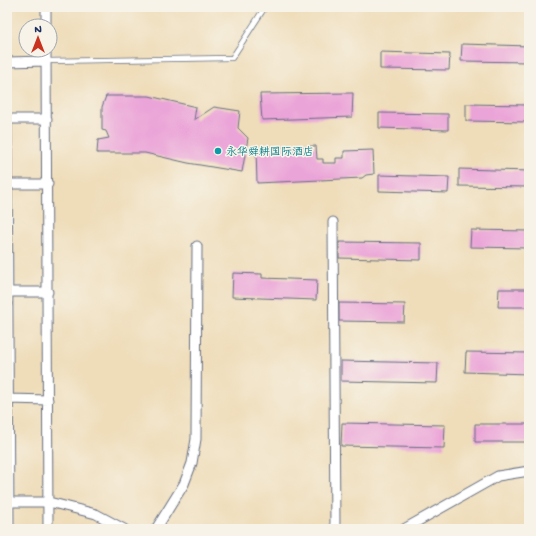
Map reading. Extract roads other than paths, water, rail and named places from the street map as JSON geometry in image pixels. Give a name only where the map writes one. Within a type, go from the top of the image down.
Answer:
[{"type":"street","points":[[46,7],[46,18]]},
{"type":"street","points":[[7,62],[46,61],[48,184],[48,529]]},
{"type":"street","points":[[7,119],[47,119]]},
{"type":"street","points":[[7,126],[9,529]]},
{"type":"street","points":[[7,184],[48,184]]},
{"type":"street","points":[[333,222],[334,529]]},
{"type":"street","points":[[156,529],[184,484],[192,463],[196,440],[197,246]]},
{"type":"street","points":[[8,292],[48,292]]},
{"type":"street","points":[[9,399],[48,400]]},
{"type":"street","points":[[404,529],[498,476],[529,471]]},
{"type":"street","points":[[8,502],[48,502],[96,514],[124,529]]},
{"type":"lane","points":[[46,61],[232,58],[266,7]]},
{"type":"place","name":"永华舜耕国际酒店","points":[[218,151]]}]
